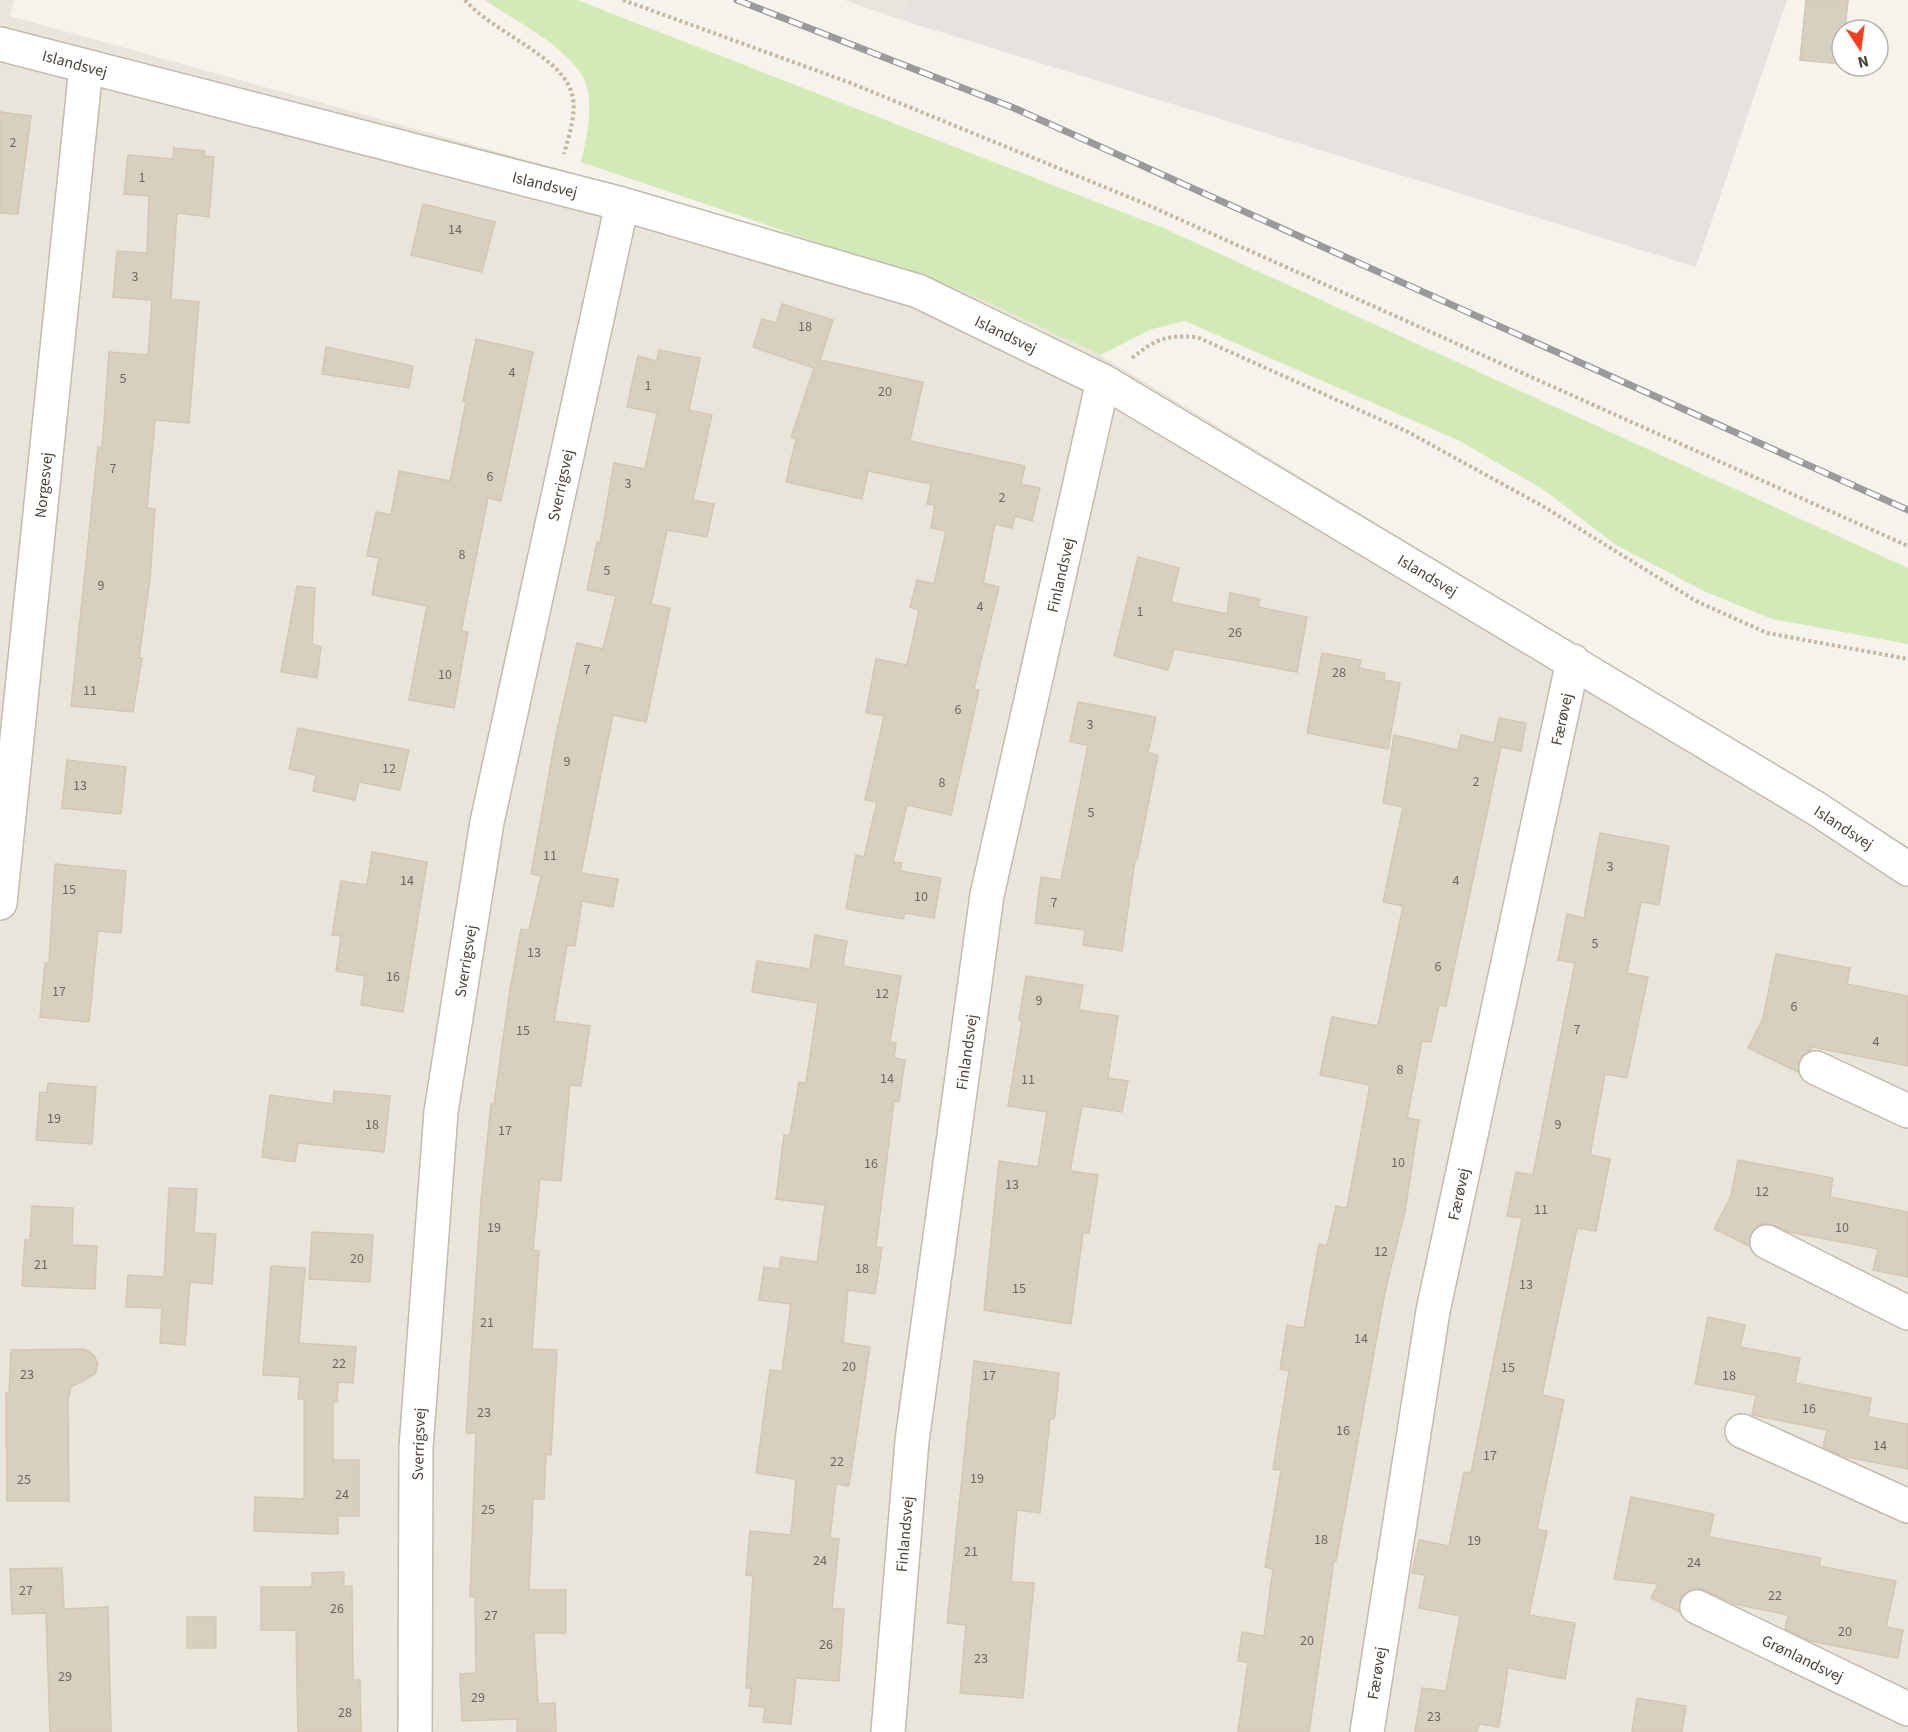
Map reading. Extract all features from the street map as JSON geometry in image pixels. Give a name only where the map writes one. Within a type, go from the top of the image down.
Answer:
[{"type":"street","name":"Islandsvej","points":[[0,44],[622,204],[918,291],[1103,381],[1573,661],[1817,809],[1908,869]]},
{"type":"street","name":"Norgesvej","points":[[0,903],[86,67]]},
{"type":"street","name":"Sverrigsvej","points":[[415,1732],[416,1448],[441,1112],[487,822],[622,204]]},
{"type":"street","name":"Finlandsvej","points":[[888,1732],[912,1441],[987,896],[1103,381]]},
{"type":"street","name":"Færøvej","points":[[1367,1732],[1433,1311],[1573,661]]},
{"type":"street","points":[[1816,1068],[1908,1111]]},
{"type":"street","points":[[1767,1242],[1908,1313]]},
{"type":"street","points":[[1742,1431],[1908,1506]]},
{"type":"street","name":"Grønlandsvej","points":[[1697,1607],[1908,1709]]},
{"type":"path","points":[[465,0],[477,14],[560,70],[572,94],[573,116],[557,187]]},
{"type":"path","points":[[623,0],[849,82],[1141,202],[1908,546]]},
{"type":"path","points":[[1103,381],[1146,347],[1170,335],[1197,337],[1408,432],[1546,508],[1706,606],[1767,633],[1908,659]]},
{"type":"shaded area","points":[[0,0],[14,0],[10,16],[993,290],[1908,846],[1908,1732],[0,1732]]},
{"type":"shaded area","points":[[844,0],[908,0],[902,20]]},
{"type":"shaded area","points":[[908,0],[1787,0],[1696,267],[902,20]]},
{"type":"green space","points":[[485,0],[577,0],[1161,227],[1908,568],[1908,644],[1772,619],[1706,592],[1616,545],[1544,490],[1460,441],[1185,321],[1152,329],[1101,355],[970,294],[581,162],[588,129],[589,105],[585,82],[580,72],[548,41]]},
{"type":"building","points":[[1806,0],[1848,0],[1846,18],[1830,18],[1830,63],[1800,60]]},
{"type":"building","points":[[0,112],[31,116],[18,214],[0,213]]},
{"type":"building","points":[[174,148],[205,151],[204,156],[214,157],[209,217],[177,213],[171,299],[199,302],[189,423],[155,420],[147,508],[155,509],[150,579],[139,658],[142,658],[133,712],[71,706],[98,447],[102,448],[109,352],[148,355],[152,300],[113,297],[117,251],[147,253],[149,196],[124,194],[128,155],[173,159]]},
{"type":"building","points":[[423,204],[495,222],[482,272],[411,255]]},
{"type":"building","points":[[782,304],[833,320],[820,360],[923,382],[910,441],[1025,466],[1021,484],[1040,488],[1032,521],[1015,516],[1012,528],[995,524],[983,583],[999,587],[974,689],[979,690],[951,815],[907,805],[893,862],[902,863],[900,871],[941,878],[934,918],[905,913],[903,919],[846,909],[856,855],[864,857],[877,802],[865,800],[884,716],[866,713],[876,659],[907,665],[919,610],[910,607],[917,580],[934,584],[946,531],[931,528],[935,505],[927,504],[931,484],[868,471],[862,499],[786,482],[796,439],[791,437],[814,368],[753,347],[762,319],[776,323]]},
{"type":"building","points":[[476,339],[533,352],[501,501],[488,498],[461,631],[468,632],[454,708],[409,700],[427,606],[372,595],[379,558],[367,556],[376,512],[391,515],[399,471],[450,481]]},
{"type":"building","points":[[326,347],[413,366],[409,388],[322,374]]},
{"type":"building","points":[[659,350],[700,358],[689,410],[712,415],[693,500],[714,504],[707,537],[667,530],[651,604],[670,608],[646,722],[613,715],[581,873],[618,879],[613,907],[582,901],[575,946],[567,945],[554,1021],[590,1026],[581,1086],[570,1085],[561,1181],[540,1179],[533,1250],[539,1251],[532,1349],[557,1350],[551,1455],[546,1454],[544,1499],[533,1499],[529,1590],[566,1590],[566,1633],[534,1633],[538,1704],[555,1703],[556,1732],[517,1732],[517,1719],[462,1721],[460,1674],[476,1673],[475,1597],[470,1597],[476,1433],[466,1433],[481,1201],[491,1104],[494,1104],[521,929],[529,930],[541,876],[531,874],[556,735],[577,643],[603,649],[616,596],[587,590],[597,542],[600,543],[614,463],[645,469],[657,413],[627,407],[638,356],[657,361]]},
{"type":"building","points":[[1138,557],[1179,568],[1171,602],[1227,614],[1230,593],[1260,599],[1258,607],[1307,617],[1297,672],[1174,649],[1168,670],[1114,656]]},
{"type":"building","points":[[297,586],[315,588],[312,644],[321,647],[317,678],[281,672]]},
{"type":"building","points":[[1322,653],[1361,660],[1359,668],[1385,673],[1384,680],[1400,683],[1388,749],[1307,733]]},
{"type":"building","points":[[1078,702],[1156,717],[1148,753],[1158,755],[1137,860],[1135,860],[1122,951],[1083,945],[1085,930],[1035,923],[1041,877],[1061,880],[1088,745],[1070,742]]},
{"type":"building","points":[[1499,718],[1526,723],[1521,751],[1501,747],[1446,1006],[1439,1005],[1431,1042],[1422,1041],[1407,1118],[1419,1120],[1405,1211],[1385,1292],[1336,1561],[1334,1561],[1309,1732],[1238,1732],[1248,1662],[1238,1661],[1242,1632],[1264,1636],[1273,1569],[1265,1567],[1281,1470],[1273,1469],[1289,1371],[1280,1369],[1287,1325],[1304,1328],[1319,1244],[1327,1246],[1336,1206],[1347,1208],[1370,1085],[1320,1075],[1332,1017],[1378,1026],[1403,906],[1383,902],[1403,807],[1383,803],[1394,735],[1458,750],[1461,735],[1494,743]]},
{"type":"building","points":[[298,728],[409,750],[400,790],[359,782],[355,800],[313,791],[316,775],[289,769]]},
{"type":"building","points":[[67,760],[126,767],[121,814],[62,808]]},
{"type":"building","points":[[1600,833],[1669,846],[1659,905],[1641,902],[1627,973],[1648,977],[1627,1078],[1605,1074],[1590,1155],[1610,1159],[1596,1231],[1577,1228],[1542,1395],[1564,1400],[1537,1529],[1547,1531],[1529,1615],[1575,1623],[1565,1679],[1508,1668],[1499,1727],[1479,1724],[1477,1732],[1415,1732],[1422,1688],[1446,1691],[1460,1616],[1419,1608],[1425,1575],[1412,1573],[1419,1540],[1449,1546],[1464,1472],[1471,1473],[1522,1218],[1507,1216],[1516,1172],[1533,1175],[1575,963],[1558,960],[1567,914],[1584,918]]},
{"type":"building","points":[[372,852],[427,862],[403,1012],[361,1005],[365,976],[336,971],[341,936],[332,935],[341,881],[367,885]]},
{"type":"building","points":[[55,864],[126,871],[121,933],[98,931],[89,1022],[40,1017],[45,963],[49,963]]},
{"type":"building","points":[[815,935],[847,941],[843,966],[901,976],[890,1042],[896,1043],[894,1058],[905,1060],[899,1102],[894,1101],[876,1247],[882,1248],[875,1294],[848,1290],[843,1343],[870,1347],[849,1486],[836,1484],[830,1538],[839,1539],[832,1609],[844,1609],[839,1681],[796,1678],[791,1724],[763,1722],[765,1707],[749,1706],[751,1688],[746,1688],[753,1576],[746,1575],[750,1531],[791,1535],[796,1479],[756,1473],[770,1370],[782,1371],[791,1304],[759,1300],[764,1267],[779,1269],[781,1257],[817,1262],[825,1205],[776,1199],[784,1135],[790,1135],[799,1082],[806,1083],[818,1003],[752,992],[757,961],[810,969]]},
{"type":"building","points":[[1776,954],[1850,968],[1847,984],[1908,996],[1908,1066],[1813,1047],[1799,1060],[1798,1072],[1748,1048],[1763,1018]]},
{"type":"building","points":[[1026,976],[1083,985],[1079,1010],[1118,1016],[1108,1078],[1128,1081],[1122,1112],[1082,1106],[1070,1171],[1098,1175],[1089,1233],[1083,1233],[1071,1324],[984,1310],[999,1161],[1038,1167],[1047,1112],[1008,1106],[1022,1021],[1019,1020]]},
{"type":"building","points":[[48,1083],[96,1087],[92,1144],[36,1140],[40,1092],[47,1093]]},
{"type":"building","points":[[334,1091],[390,1096],[384,1152],[298,1143],[295,1162],[262,1157],[270,1095],[333,1104]]},
{"type":"building","points":[[1738,1160],[1833,1178],[1830,1197],[1908,1212],[1908,1277],[1873,1270],[1878,1249],[1789,1232],[1767,1223],[1757,1226],[1751,1233],[1749,1246],[1714,1229],[1731,1196]]},
{"type":"building","points":[[169,1188],[197,1189],[194,1233],[216,1234],[212,1284],[190,1282],[185,1345],[160,1343],[162,1308],[126,1307],[128,1275],[164,1277]]},
{"type":"building","points":[[32,1206],[73,1208],[72,1245],[97,1246],[95,1289],[22,1286],[25,1240],[30,1240]]},
{"type":"building","points":[[312,1232],[373,1235],[370,1282],[309,1279]]},
{"type":"building","points":[[271,1266],[305,1268],[299,1343],[356,1347],[353,1383],[338,1382],[337,1402],[333,1402],[333,1460],[359,1460],[359,1516],[338,1516],[338,1534],[254,1531],[255,1497],[304,1499],[304,1399],[298,1399],[300,1377],[263,1375]]},
{"type":"building","points":[[1708,1317],[1745,1325],[1740,1347],[1800,1358],[1795,1383],[1871,1398],[1868,1417],[1908,1424],[1908,1469],[1842,1456],[1823,1447],[1827,1430],[1752,1415],[1756,1395],[1695,1384]]},
{"type":"building","points":[[84,1349],[94,1355],[98,1364],[95,1374],[71,1387],[68,1400],[69,1501],[7,1501],[6,1393],[9,1393],[11,1350]]},
{"type":"building","points":[[974,1361],[1059,1373],[1055,1415],[1054,1419],[1050,1419],[1040,1513],[1017,1510],[1011,1582],[1034,1583],[1023,1698],[960,1693],[966,1625],[947,1623]]},
{"type":"building","points":[[1631,1497],[1714,1514],[1709,1537],[1821,1558],[1819,1566],[1896,1581],[1886,1627],[1903,1630],[1898,1658],[1810,1641],[1785,1629],[1788,1615],[1735,1604],[1705,1590],[1695,1588],[1686,1592],[1680,1599],[1680,1612],[1651,1598],[1658,1584],[1614,1579]]},
{"type":"building","points":[[62,1568],[64,1609],[108,1607],[111,1732],[50,1732],[46,1613],[12,1614],[10,1569]]},
{"type":"building","points":[[344,1572],[344,1587],[352,1586],[353,1680],[360,1680],[361,1732],[298,1732],[296,1630],[261,1630],[261,1587],[312,1587],[312,1573]]},
{"type":"building","points":[[187,1617],[216,1617],[216,1648],[187,1648]]},
{"type":"building","points":[[1637,1698],[1686,1706],[1682,1732],[1632,1732]]},
{"type":"railway","points":[[737,0],[1014,108],[1908,510]]}]
